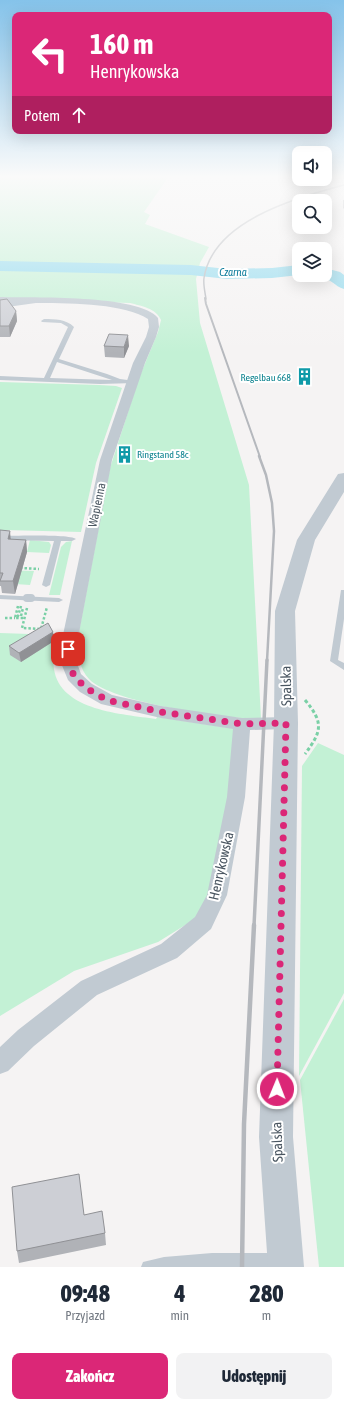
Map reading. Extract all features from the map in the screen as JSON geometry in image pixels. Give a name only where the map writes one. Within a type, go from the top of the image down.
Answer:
[{"type":"street","name":"Wapienna","points":[[0,300],[123,305],[137,308],[149,314],[153,318],[154,327],[126,381],[106,460],[94,513],[68,649],[69,663],[74,676],[86,688],[107,700],[161,712],[242,724]]},
{"type":"street","name":"Spalska","points":[[285,1263],[276,1137],[286,723],[285,611],[292,580],[306,540],[344,478]]},
{"type":"street","points":[[242,724],[286,723]]},
{"type":"street","name":"Henrykowska","points":[[0,1063],[26,1038],[89,988],[169,951],[203,923],[217,895],[236,797],[242,724]]},
{"type":"lane","points":[[0,306],[42,301]]},
{"type":"lane","points":[[44,321],[64,322],[68,323],[71,327],[47,377]]},
{"type":"lane","points":[[56,360],[126,381]]},
{"type":"lane","points":[[0,378],[47,377],[100,382],[126,381]]},
{"type":"lane","points":[[0,538],[72,539]]},
{"type":"lane","points":[[46,584],[58,538]]},
{"type":"lane","points":[[344,592],[334,661],[344,666]]},
{"type":"lane","points":[[0,597],[27,600],[59,600]]},
{"type":"lane","points":[[148,1267],[169,1262],[224,1260],[285,1263]]},
{"type":"path","points":[[19,568],[50,569]]},
{"type":"path","points":[[26,612],[22,628],[41,629],[49,599]]},
{"type":"path","points":[[15,618],[19,603],[21,603],[18,616],[21,616],[27,600]]},
{"type":"path","points":[[5,618],[24,618]]},
{"type":"green space","points":[[0,235],[176,235],[209,247],[200,263],[196,279],[200,323],[249,485],[261,719],[198,713],[145,702],[121,695],[102,688],[89,679],[83,671],[79,657],[77,642],[110,468],[139,378],[158,332],[161,320],[159,316],[152,310],[130,303],[0,299]]},
{"type":"green space","points":[[0,382],[99,385],[116,386],[122,388],[96,463],[81,532],[4,530],[2,534],[0,534]]},
{"type":"green space","points":[[30,540],[49,542],[51,545],[49,553],[27,552]]},
{"type":"green space","points":[[72,541],[60,595],[49,595],[61,547],[66,542]]},
{"type":"green space","points":[[3,570],[34,571],[30,585],[0,583]]},
{"type":"green space","points":[[0,633],[59,635],[54,656],[54,669],[59,683],[68,694],[80,702],[95,708],[127,715],[156,719],[157,717],[236,729],[228,796],[210,892],[195,919],[158,942],[74,971],[0,1016]]},
{"type":"green space","points":[[318,743],[344,755],[344,993],[299,1076],[302,766]]},
{"type":"green space","points":[[344,999],[344,1267],[319,1267],[300,1080]]},
{"type":"building","points":[[7,299],[16,311],[9,326],[0,326],[0,300]]},
{"type":"building","points":[[109,334],[128,335],[124,347],[104,346]]},
{"type":"building","points":[[0,530],[10,531],[8,539],[26,540],[13,581],[0,581],[3,573],[0,573]]},
{"type":"building","points":[[48,623],[53,632],[19,653],[9,646]]},
{"type":"building","points":[[79,1174],[84,1215],[102,1211],[105,1233],[17,1251],[12,1187]]},
{"type":"waterway","name":"Czarna","points":[[0,266],[191,270],[227,274],[272,273],[292,271]]},
{"type":"waterway","name":"Czarna","points":[[332,275],[344,284]]},
{"type":"railway","points":[[206,299],[204,278],[211,258],[223,241],[230,235]]},
{"type":"railway","points":[[205,298],[260,457]]},
{"type":"railway","points":[[259,456],[266,475],[272,503],[274,531],[267,661]]},
{"type":"railway","points":[[254,926],[267,660]]},
{"type":"railway","points":[[242,1267],[244,1124],[254,925]]},
{"type":"place","name":"Regelbau 668","points":[[304,377]]},
{"type":"place","name":"Ringstand 58c","points":[[124,454]]},
{"type":"route","points":[[68,649],[69,663],[74,676],[86,688],[107,700],[161,712],[242,724],[252,725],[286,723],[277,1089]]}]
